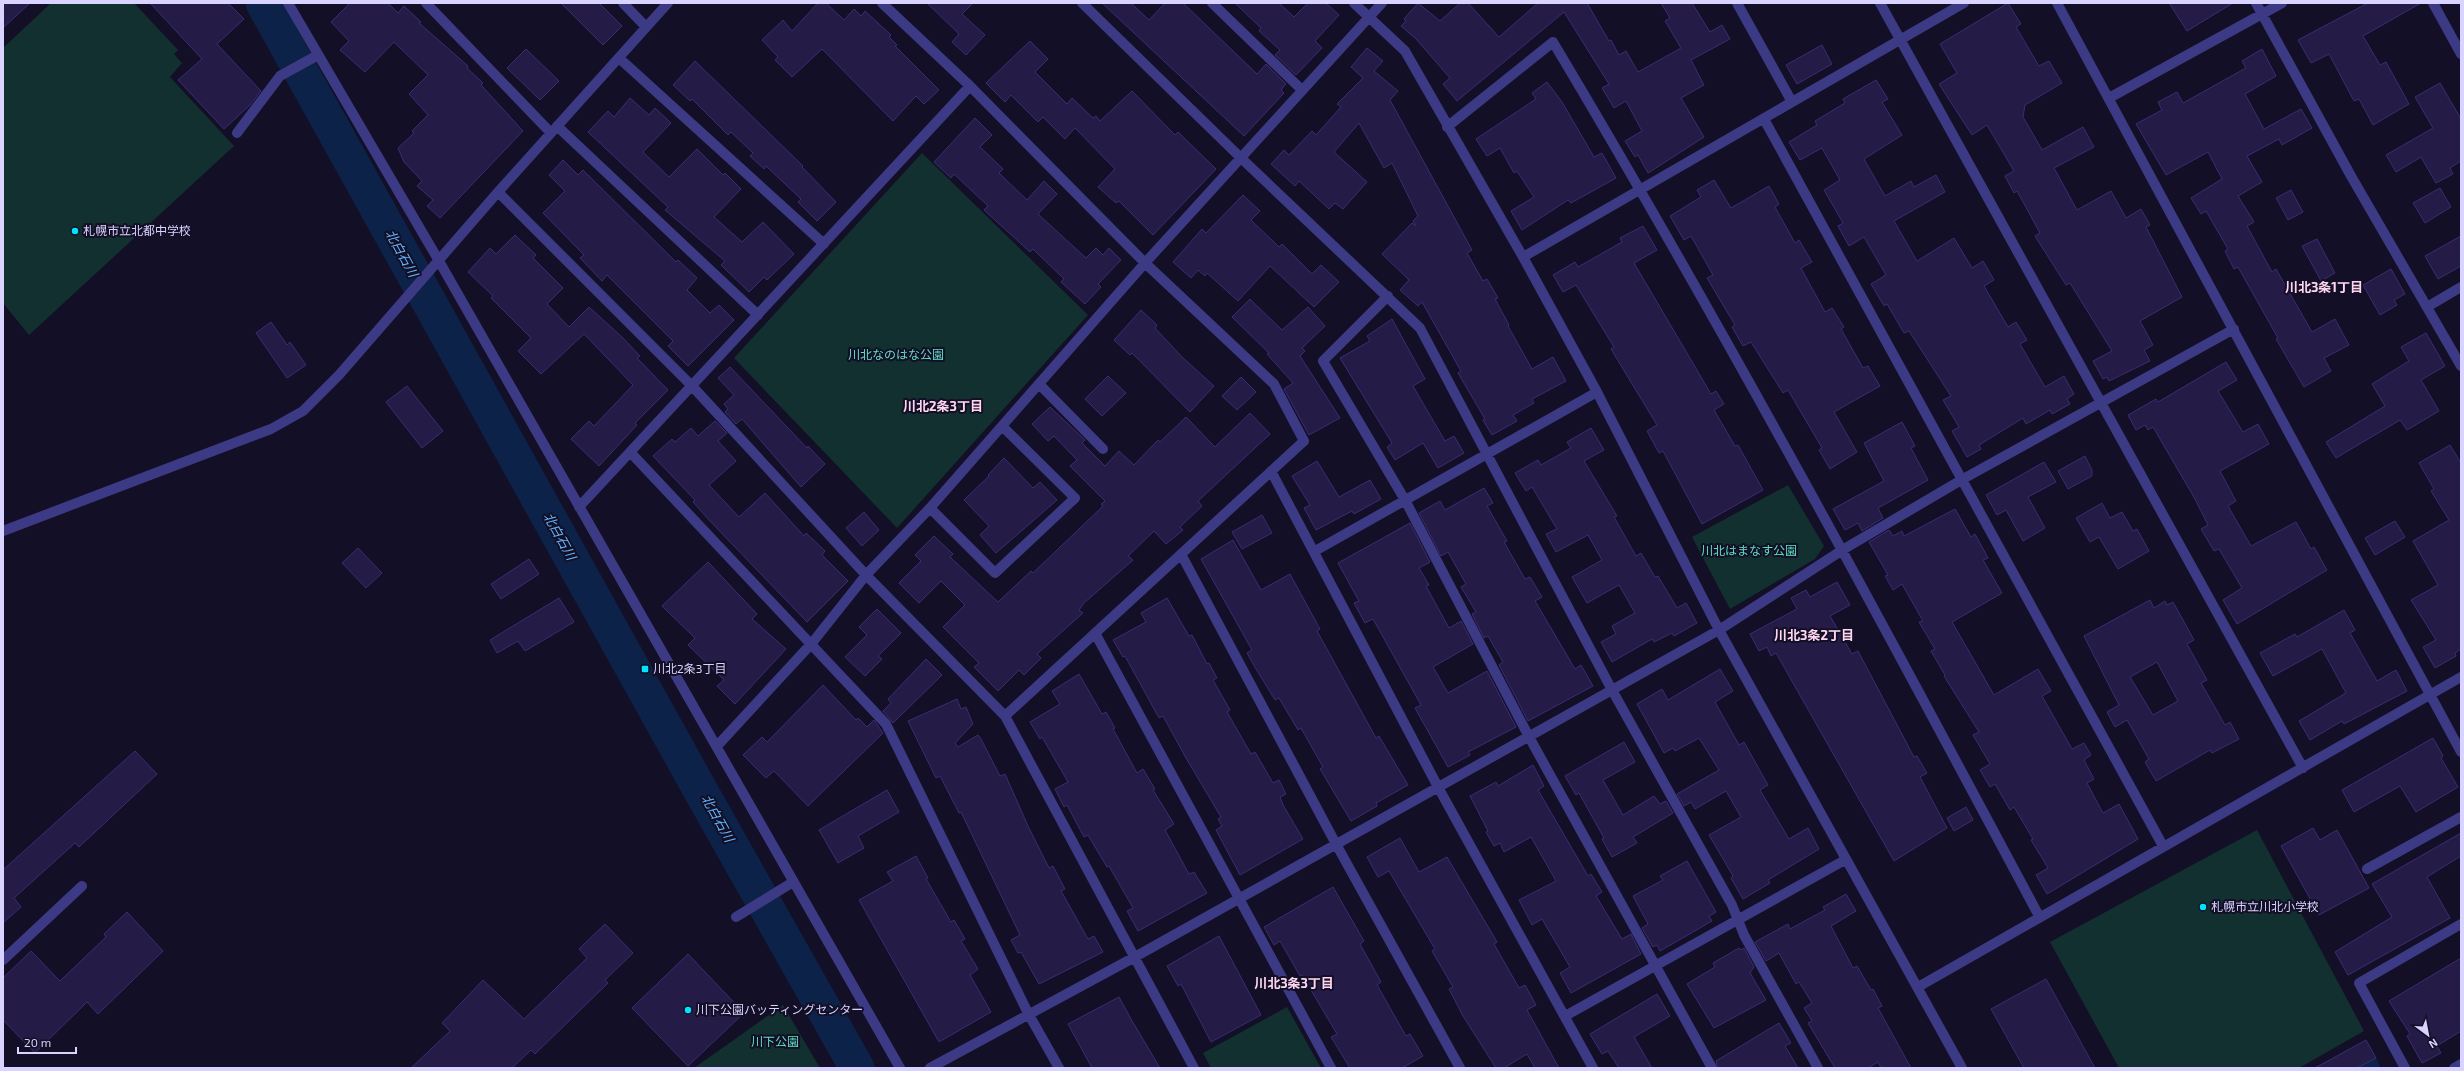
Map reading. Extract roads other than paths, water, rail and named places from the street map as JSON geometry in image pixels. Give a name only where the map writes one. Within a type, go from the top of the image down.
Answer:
[{"type":"street","points":[[288,3],[439,261],[900,1068]]},
{"type":"street","points":[[426,3],[554,129],[758,315]]},
{"type":"street","points":[[623,3],[646,27]]},
{"type":"street","points":[[3,531],[270,429],[303,412],[339,375],[498,192],[668,3]]},
{"type":"street","points":[[882,3],[970,86],[1145,263],[1274,384],[1304,441],[1004,716]]},
{"type":"street","points":[[1082,3],[1241,158],[1420,328],[1612,690],[1732,906],[1818,1068]]},
{"type":"street","points":[[1212,3],[1302,90]]},
{"type":"street","points":[[1354,3],[1405,51],[1447,127],[1523,257],[1597,392],[1719,630],[1845,860],[1918,987],[1962,1068]]},
{"type":"street","points":[[717,746],[812,643],[866,575],[930,508],[1145,263],[1382,3]]},
{"type":"street","points":[[1737,3],[1792,102]]},
{"type":"street","points":[[1880,3],[2304,768]]},
{"type":"street","points":[[1523,257],[1964,3]]},
{"type":"street","points":[[2057,3],[2461,752]]},
{"type":"street","points":[[2256,3],[2348,170],[2461,366]]},
{"type":"street","points":[[2109,98],[2282,3]]},
{"type":"street","points":[[2433,3],[2461,54]]},
{"type":"street","points":[[1447,127],[1553,42],[1641,189],[1844,549],[2039,916]]},
{"type":"street","points":[[237,133],[280,76],[318,54]]},
{"type":"street","points":[[619,58],[824,244]]},
{"type":"street","points":[[579,507],[631,453],[970,86]]},
{"type":"street","points":[[1764,119],[1963,479],[2163,846]]},
{"type":"street","points":[[498,192],[692,386],[866,575],[1004,716],[1194,1068]]},
{"type":"street","points":[[2427,307],[2461,287]]},
{"type":"street","points":[[1388,296],[1324,361],[1405,500],[1528,735],[1712,1068]]},
{"type":"street","points":[[930,1068],[1028,1013],[1134,958],[1528,735],[1719,630],[1844,549],[1963,479],[2234,329]]},
{"type":"street","points":[[1039,384],[1103,450]]},
{"type":"street","points":[[1315,551],[1597,392]]},
{"type":"street","points":[[930,508],[995,573],[1075,498],[1002,426]]},
{"type":"street","points":[[631,453],[812,643],[886,724],[1028,1013],[1059,1068]]},
{"type":"street","points":[[1271,471],[1315,551],[1438,787],[1593,1068]]},
{"type":"street","points":[[1181,554],[1336,844],[1460,1068]]},
{"type":"street","points":[[1095,633],[1331,1068]]},
{"type":"street","points":[[1918,987],[2039,916],[2304,768],[2461,677]]},
{"type":"street","points":[[2367,869],[2461,817]]},
{"type":"street","points":[[1565,1016],[1845,860]]},
{"type":"street","points":[[736,917],[793,882]]},
{"type":"street","points":[[3,960],[82,886]]},
{"type":"street","points":[[2404,1068],[2359,983],[2461,924]]},
{"type":"street","points":[[2454,1068],[2461,1064]]},
{"type":"water","points":[[2376,1058],[2381,1068],[2357,1068]]},
{"type":"waterway","name":"北白石川","points":[[263,3],[698,786],[857,1068]]},
{"type":"place","name":"札幌市立北都中学校","points":[[75,231]]},
{"type":"place","name":"川北2条3丁目","points":[[645,669]]},
{"type":"place","name":"札幌市立川北小学校","points":[[2203,907]]},
{"type":"place","name":"川下公園バッティングセンター","points":[[688,1010]]},
{"type":"district","name":"川北3条1丁目","points":[[2324,287]]},
{"type":"district","name":"川北2条3丁目","points":[[943,406]]},
{"type":"district","name":"川北3条2丁目","points":[[1814,635]]},
{"type":"district","name":"川北3条3丁目","points":[[1294,983]]},
{"type":"park label","name":"川北なのはな公園","points":[[896,355]]},
{"type":"park label","name":"川北はまなす公園","points":[[1749,551]]},
{"type":"park label","name":"川下公園","points":[[775,1042]]}]
